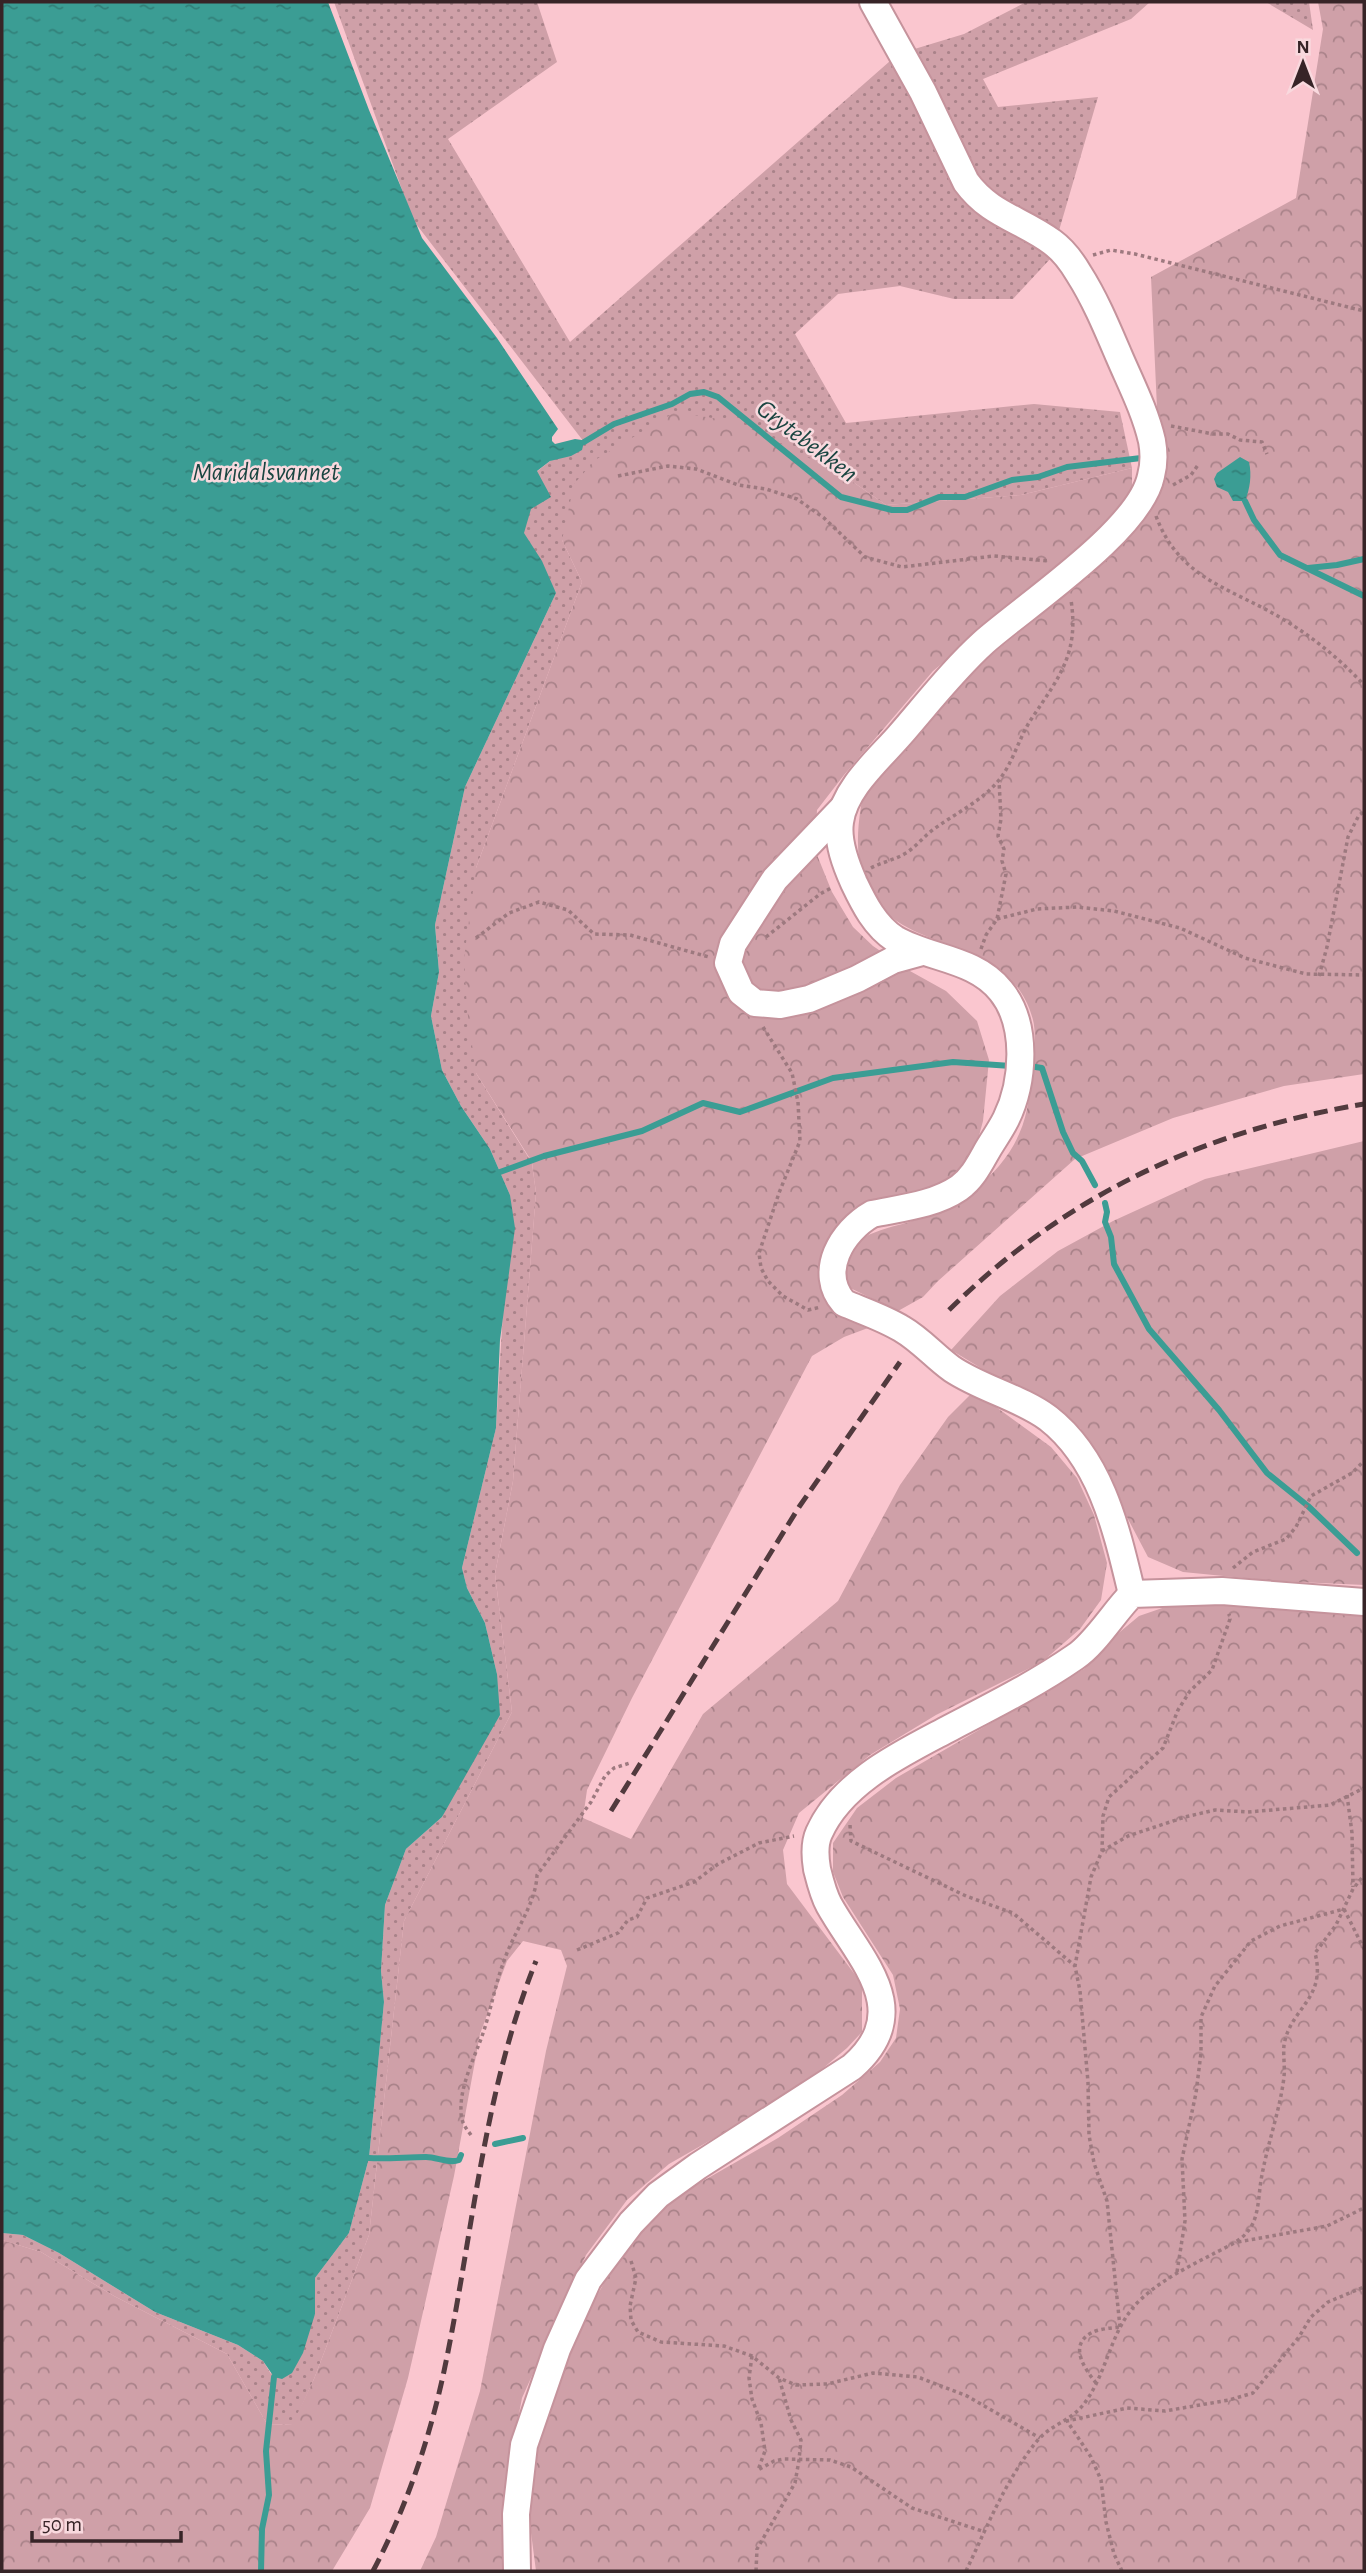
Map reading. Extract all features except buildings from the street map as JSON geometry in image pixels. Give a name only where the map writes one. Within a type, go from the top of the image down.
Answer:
[{"type":"lane","points":[[873,2],[923,93],[966,182],[976,195],[998,213],[1049,239],[1071,261],[1100,313],[1141,407],[1152,444],[1152,475],[1134,510],[1070,573],[983,643],[861,779],[844,808],[839,824],[841,845],[852,877],[875,921],[893,938],[922,952],[968,966],[998,987],[1008,1000],[1014,1018],[1020,1060],[1007,1118],[974,1173],[944,1197],[872,1214],[846,1234],[840,1244],[833,1269],[837,1295],[844,1303],[902,1328],[952,1369],[1048,1418],[1079,1451],[1105,1498],[1116,1529],[1132,1594]]},
{"type":"lane","points":[[844,808],[775,879],[733,944],[728,962],[741,992],[755,1003],[780,1005],[809,999],[893,960],[922,952]]},
{"type":"lane","points":[[517,2571],[517,2494],[524,2445],[572,2310],[588,2280],[643,2210],[658,2196],[698,2166],[852,2067],[871,2049],[876,2039],[881,2021],[879,1990],[867,1962],[828,1904],[816,1862],[817,1838],[834,1808],[867,1777],[897,1756],[1076,1657],[1132,1594],[1222,1591],[1364,1602]]},
{"type":"path","points":[[1071,261],[1111,250],[1364,311]]},
{"type":"path","points":[[1148,428],[1166,425],[1213,434],[1228,434],[1240,440],[1262,442],[1267,454]]},
{"type":"path","points":[[1152,475],[1158,490],[1191,475],[1198,465]]},
{"type":"path","points":[[618,476],[668,466],[696,469],[738,485],[766,489],[797,499],[824,518],[865,557],[902,567],[994,556],[1063,561],[1069,565],[1073,616],[1072,644],[1066,663],[1055,686],[1030,721],[999,780],[976,801],[933,830],[906,853],[820,894],[757,944]]},
{"type":"path","points":[[1155,512],[1180,558],[1195,572],[1286,621],[1343,662],[1364,685]]},
{"type":"path","points":[[968,966],[979,953],[986,935],[998,919],[1006,874],[1002,862],[1004,849],[998,836],[1001,819],[999,780]]},
{"type":"path","points":[[1319,976],[1348,837],[1359,815],[1364,812]]},
{"type":"path","points":[[476,938],[509,913],[539,902],[568,909],[594,934],[630,935],[728,962]]},
{"type":"path","points":[[998,919],[1037,909],[1077,906],[1114,911],[1180,928],[1245,958],[1319,976],[1364,975]]},
{"type":"path","points":[[755,1003],[765,1031],[792,1073],[798,1102],[800,1141],[779,1193],[760,1253],[761,1268],[768,1281],[783,1296],[808,1310],[844,1303]]},
{"type":"path","points":[[1120,2327],[1107,2201],[1094,2163],[1089,2134],[1088,2082],[1075,1966],[1091,1877],[1102,1851],[1103,1816],[1109,1797],[1163,1748],[1178,1710],[1190,1691],[1212,1670],[1230,1619],[1222,1591],[1231,1570],[1253,1552],[1286,1539],[1296,1527],[1311,1496],[1352,1473],[1364,1461]]},
{"type":"path","points":[[471,2135],[462,2124],[461,2096],[472,2058],[480,2042],[498,1976],[537,1884],[537,1875],[591,1802],[605,1776],[614,1768],[630,1763]]},
{"type":"path","points":[[1102,1851],[1128,1836],[1205,1812],[1303,1809],[1329,1805],[1364,1788]]},
{"type":"path","points":[[1348,1796],[1353,1843],[1353,1889]]},
{"type":"path","points":[[834,1808],[850,1823],[851,1841],[966,1896],[1013,1913],[1075,1966]]},
{"type":"path","points":[[578,1950],[618,1933],[628,1920],[636,1917],[648,1898],[694,1882],[718,1864],[759,1843],[789,1836],[817,1838]]},
{"type":"path","points":[[1067,2421],[1086,2403],[1120,2327],[1137,2304],[1177,2272],[1236,2242],[1248,2232],[1255,2219],[1261,2177],[1282,2086],[1284,2042],[1315,1987],[1319,1969],[1315,1953],[1336,1925],[1353,1889],[1364,1875]]},
{"type":"path","points":[[1344,1909],[1364,1949]]},
{"type":"path","points":[[1177,2272],[1185,2221],[1182,2159],[1196,2093],[1200,2017],[1215,1986],[1251,1941],[1280,1926],[1344,1909]]},
{"type":"path","points":[[1236,2242],[1327,2226],[1364,2208]]},
{"type":"path","points":[[613,2246],[631,2261],[636,2278],[630,2306],[631,2320],[638,2332],[661,2342],[724,2346],[752,2356],[779,2378],[796,2385],[827,2384],[873,2373],[918,2377],[967,2396],[1040,2438]]},
{"type":"path","points":[[966,2571],[1018,2465],[1040,2438],[1053,2427],[1067,2421],[1127,2409],[1165,2411],[1253,2393],[1299,2337],[1311,2317],[1328,2302],[1364,2287]]},
{"type":"path","points":[[1096,2384],[1083,2366],[1079,2353],[1082,2341],[1091,2332],[1120,2327]]},
{"type":"path","points":[[752,2356],[749,2378],[765,2451],[758,2470],[774,2461],[830,2460],[851,2467],[912,2508],[985,2532]]},
{"type":"path","points":[[756,2571],[757,2549],[795,2483],[799,2460],[801,2440],[791,2420],[779,2378]]},
{"type":"path","points":[[1067,2421],[1091,2457],[1101,2480],[1106,2522],[1114,2554],[1122,2571]]},
{"type":"green space","points":[[334,2],[537,2],[557,62],[448,139],[570,342],[898,54],[964,34],[1026,2],[1150,2],[1131,19],[983,79],[998,107],[1098,97],[1051,258],[1013,299],[954,299],[900,286],[838,294],[795,334],[846,423],[1034,404],[1120,412],[1132,468],[1021,495],[886,505],[843,475],[562,540],[582,582],[476,868],[476,1073],[532,1163],[536,1193],[513,1481],[495,1574],[512,1712],[404,1921],[369,2235],[314,2379],[293,2425],[267,2424],[227,2354],[114,2296],[41,2252],[2,2240],[2,2233],[23,2235],[59,2253],[155,2312],[238,2345],[263,2361],[271,2374],[315,2314],[315,2278],[349,2233],[369,2158],[384,2002],[381,1971],[385,1905],[406,1849],[442,1817],[497,1674],[485,1623],[467,1588],[462,1568],[496,1428],[510,1195],[490,1149],[461,1106],[442,1070],[431,1016],[439,972],[435,925],[465,787],[556,593],[489,509],[563,451],[584,442],[413,220]]},
{"type":"green space","points":[[1266,2],[1309,2],[1313,30]]},
{"type":"green space","points":[[1318,2],[1364,2],[1364,1074],[1284,1086],[1173,1118],[1075,1159],[923,1297],[898,1311],[848,1287],[841,1270],[847,1253],[862,1238],[949,1205],[984,1181],[999,1166],[1021,1130],[1027,1109],[1035,1039],[1033,1020],[1016,986],[990,964],[895,920],[872,896],[859,860],[863,799],[883,767],[942,700],[1074,583],[1160,474],[1151,277],[1296,198],[1323,29]]},
{"type":"green space","points":[[675,412],[737,422],[843,475],[886,505],[1021,495],[1132,468],[1132,489],[1125,509],[1074,555],[933,671],[817,810],[815,850],[832,892],[853,927],[873,946],[946,991],[977,1021],[989,1060],[983,1121],[970,1169],[939,1193],[886,1205],[827,1273],[876,1325],[844,1337],[812,1356],[632,1698],[587,1790],[583,1818],[631,1839],[703,1714],[838,1601],[900,1485],[948,1417],[974,1391],[1051,1447],[1077,1478],[1094,1515],[1107,1563],[1101,1600],[1080,1629],[1042,1662],[936,1715],[870,1755],[799,1813],[783,1850],[787,1884],[862,1984],[862,2032],[795,2092],[669,2164],[627,2200],[586,2255],[522,2398],[512,2451],[507,2571],[420,2571],[436,2537],[480,2391],[546,2051],[567,1966],[561,1950],[523,1941],[507,1961],[480,2034],[454,2176],[408,2378],[370,2508],[332,2571],[2,2571],[2,2240],[41,2252],[114,2296],[227,2354],[267,2424],[292,2425],[314,2379],[369,2235],[404,1921],[512,1712],[495,1574],[513,1481],[536,1193],[532,1162],[476,1073],[467,1009],[464,958],[476,868],[582,582],[562,540],[574,484],[595,460]]},
{"type":"green space","points":[[1364,1141],[1364,1585],[1275,1581],[1183,1572],[1148,1557],[1080,1428],[951,1350],[1000,1296],[1058,1251],[1113,1221],[1205,1179]]},
{"type":"green space","points":[[1241,1604],[1364,1613],[1364,2571],[536,2571],[530,2525],[531,2463],[553,2392],[584,2319],[619,2256],[650,2219],[682,2193],[778,2138],[842,2095],[880,2062],[896,2038],[900,2009],[893,1975],[843,1897],[833,1872],[833,1843],[857,1808],[896,1778],[1084,1669],[1115,1636],[1139,1616],[1171,1605]]},
{"type":"water","name":"Maridalsvannet","points":[[2,2],[328,2],[422,238],[497,338],[558,429],[552,441],[555,444],[575,439],[584,442],[582,450],[550,461],[537,471],[551,497],[531,509],[524,533],[542,561],[556,593],[465,787],[435,925],[439,972],[431,1016],[442,1070],[461,1106],[490,1149],[510,1195],[515,1228],[500,1340],[496,1428],[462,1568],[467,1588],[485,1623],[497,1674],[500,1715],[442,1817],[406,1849],[385,1905],[381,1971],[384,2002],[369,2158],[349,2233],[315,2278],[315,2314],[303,2353],[292,2373],[282,2379],[274,2377],[263,2361],[238,2345],[155,2312],[59,2253],[23,2235],[2,2233]]},
{"type":"water","points":[[1240,457],[1249,462],[1249,487],[1245,501],[1233,501],[1228,492],[1217,487],[1214,479],[1217,473]]},
{"type":"waterway","name":"Grytebekken","points":[[584,442],[614,424],[672,404],[690,394],[704,392],[718,397],[841,497],[892,510],[907,510],[939,497],[965,497],[1012,480],[1038,477],[1067,467],[1141,458]]},
{"type":"waterway","name":"Grytebekken","points":[[1245,501],[1254,520],[1280,555],[1364,596]]},
{"type":"waterway","points":[[1308,568],[1364,559]]},
{"type":"waterway","points":[[500,1172],[544,1156],[642,1131],[703,1103],[740,1112],[833,1078],[953,1062],[1011,1066]]},
{"type":"waterway","points":[[1029,1066],[1042,1068],[1063,1132],[1073,1153],[1082,1161],[1095,1185]]},
{"type":"waterway","points":[[1105,1203],[1105,1222],[1111,1237],[1114,1264],[1149,1329],[1219,1410],[1267,1473],[1308,1506],[1357,1553]]},
{"type":"waterway","points":[[495,2144],[523,2138]]},
{"type":"waterway","points":[[369,2158],[426,2157],[451,2161],[459,2160],[461,2155]]},
{"type":"waterway","points":[[261,2571],[262,2529],[269,2495],[266,2451],[274,2377]]},
{"type":"railway","points":[[949,1310],[994,1269],[1041,1233],[1089,1201],[1140,1174],[1248,1131],[1364,1104]]},
{"type":"railway","points":[[611,1811],[799,1507],[900,1362]]},
{"type":"railway","points":[[373,2571],[405,2500],[437,2401],[491,2115],[503,2063],[536,1961]]}]
